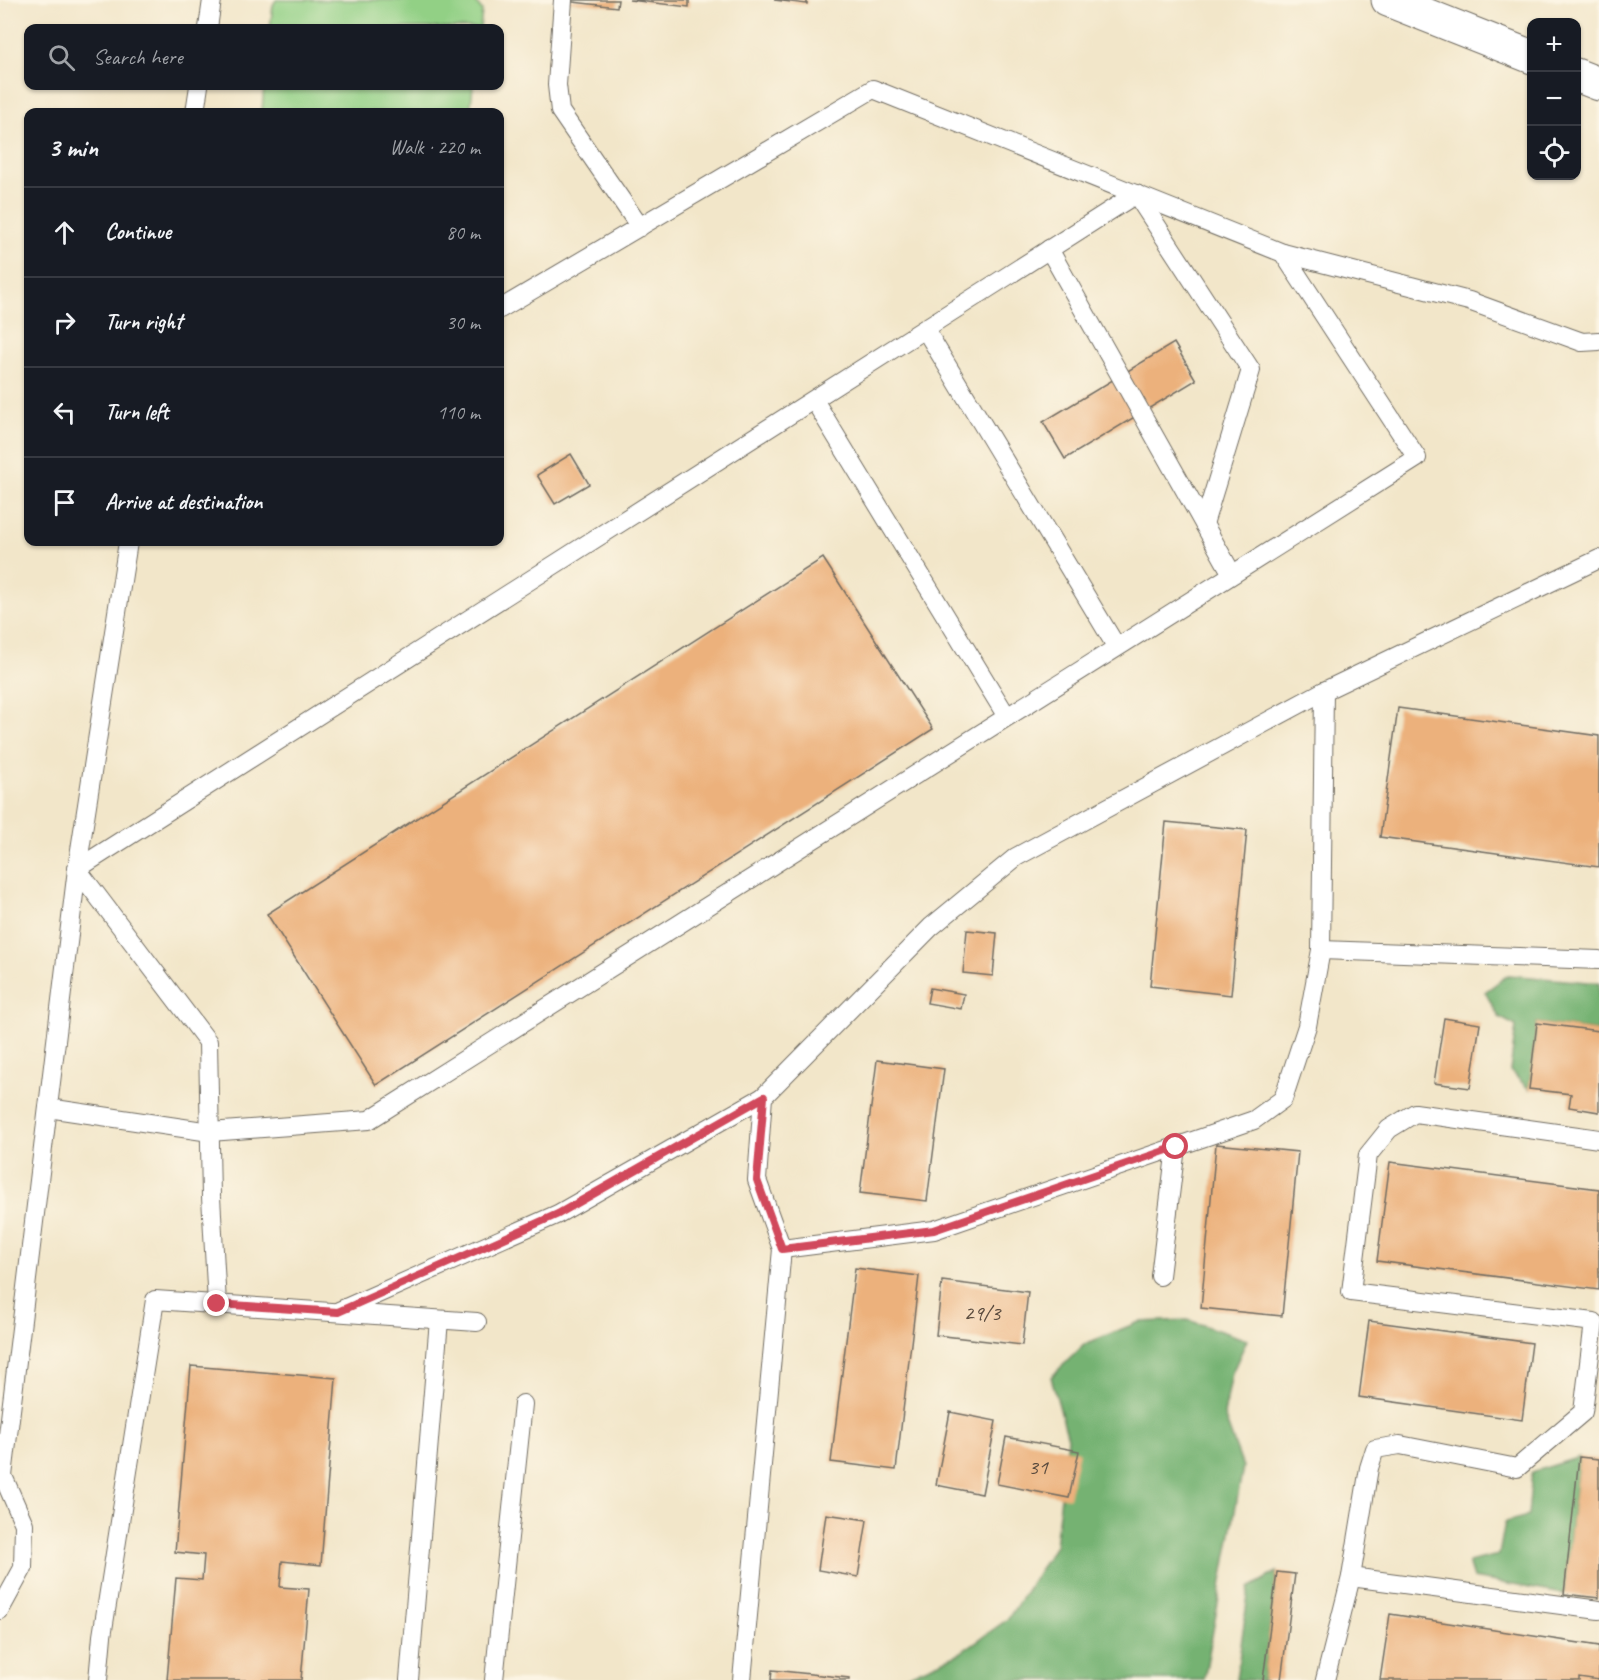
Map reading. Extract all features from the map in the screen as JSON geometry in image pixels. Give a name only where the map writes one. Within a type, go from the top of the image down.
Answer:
[{"type":"street","points":[[1388,0],[1527,55]]},
{"type":"street","points":[[1581,77],[1599,84]]},
{"type":"lane","points":[[209,24],[212,0]]},
{"type":"lane","points":[[563,0],[557,85],[560,111],[640,227]]},
{"type":"lane","points":[[196,108],[198,90]]},
{"type":"lane","points":[[504,307],[873,90],[1283,253],[1469,301],[1582,342],[1599,341]]},
{"type":"lane","points":[[77,869],[1136,194]]},
{"type":"lane","points":[[1136,194],[1251,370],[1204,524]]},
{"type":"lane","points":[[1049,249],[1232,574]]},
{"type":"lane","points":[[48,1108],[210,1132],[369,1120],[1006,715],[1417,458],[1283,253]]},
{"type":"lane","points":[[925,329],[1116,646]]},
{"type":"lane","points":[[814,400],[1006,715]]},
{"type":"lane","points":[[0,1610],[23,1568],[24,1524],[1,1476],[77,869],[127,546]]},
{"type":"lane","points":[[338,1312],[558,1214],[764,1097],[931,927],[1016,857],[1324,692],[1599,559]]},
{"type":"lane","points":[[782,1249],[934,1230],[1254,1120],[1283,1099],[1307,1026],[1321,950],[1324,692]]},
{"type":"lane","points":[[77,869],[208,1042],[217,1304]]},
{"type":"lane","points":[[1321,950],[1599,960]]},
{"type":"lane","points":[[742,1680],[782,1249],[757,1180],[764,1097]]},
{"type":"lane","points":[[1325,1680],[1351,1577],[1369,1467],[1375,1449],[1400,1445],[1517,1468],[1591,1414],[1594,1322],[1352,1292],[1368,1155],[1389,1129],[1415,1113],[1599,1139]]},
{"type":"lane","points":[[1160,1276],[1176,1147]]},
{"type":"lane","points":[[98,1680],[102,1636],[155,1299],[477,1322]]},
{"type":"lane","points":[[409,1680],[439,1320]]},
{"type":"lane","points":[[494,1680],[523,1404]]},
{"type":"lane","points":[[1351,1577],[1599,1610]]},
{"type":"green space","points":[[276,0],[474,0],[482,11],[480,24],[271,24],[273,5]]},
{"type":"green space","points":[[264,90],[473,90],[470,108],[262,108]]},
{"type":"green space","points":[[1508,975],[1599,983],[1599,1031],[1537,1023],[1529,1089],[1510,1071],[1516,1026],[1499,1017],[1485,992]]},
{"type":"green space","points":[[1188,1320],[1247,1340],[1232,1373],[1224,1415],[1243,1467],[1204,1680],[903,1680],[904,1677],[960,1653],[1008,1619],[1055,1546],[1068,1438],[1051,1377],[1085,1344],[1139,1322]]},
{"type":"green space","points":[[1579,1457],[1564,1594],[1473,1578],[1468,1562],[1499,1555],[1505,1522],[1528,1516],[1532,1472]]},
{"type":"green space","points":[[1277,1572],[1263,1680],[1236,1680],[1249,1588]]},
{"type":"building","points":[[555,0],[618,0],[617,7]]},
{"type":"building","points":[[629,0],[689,0],[689,7]]},
{"type":"building","points":[[774,0],[807,0],[807,4]]},
{"type":"building","points":[[1174,343],[1196,380],[1065,459],[1043,422]]},
{"type":"building","points":[[571,454],[589,484],[555,504],[537,475]]},
{"type":"building","points":[[823,558],[933,729],[376,1085],[267,914]]},
{"type":"building","points":[[1398,708],[1599,736],[1599,867],[1380,837]]},
{"type":"building","points":[[1166,822],[1247,830],[1231,995],[1150,986]]},
{"type":"building","points":[[967,930],[997,933],[993,976],[963,973]]},
{"type":"building","points":[[930,988],[964,994],[961,1009],[927,1003]]},
{"type":"building","points":[[1444,1018],[1480,1024],[1470,1088],[1434,1083]]},
{"type":"building","points":[[1537,1023],[1599,1031],[1599,1112],[1569,1107],[1571,1094],[1529,1089]]},
{"type":"building","points":[[877,1060],[944,1069],[927,1201],[860,1193]]},
{"type":"building","points":[[1216,1144],[1298,1152],[1282,1316],[1201,1308]]},
{"type":"building","points":[[1390,1162],[1599,1189],[1599,1290],[1377,1261]]},
{"type":"building","points":[[855,1268],[919,1276],[896,1470],[831,1462]]},
{"type":"building","points":[[942,1281],[1028,1292],[1022,1345],[936,1335]]},
{"type":"building","points":[[1369,1321],[1532,1343],[1522,1420],[1359,1397]]},
{"type":"building","points":[[191,1366],[336,1378],[321,1565],[282,1561],[280,1587],[309,1589],[301,1680],[167,1680],[176,1578],[202,1580],[204,1555],[175,1552]]},
{"type":"building","points":[[950,1412],[996,1421],[982,1494],[936,1485]]},
{"type":"building","points":[[1006,1437],[1079,1451],[1069,1498],[997,1484]]},
{"type":"building","points":[[1579,1457],[1599,1459],[1599,1598],[1564,1594]]},
{"type":"building","points":[[826,1514],[867,1520],[858,1577],[818,1570]]},
{"type":"building","points":[[1277,1572],[1295,1574],[1281,1680],[1263,1680]]},
{"type":"building","points":[[1390,1614],[1599,1646],[1599,1680],[1579,1677],[1579,1680],[1380,1680]]},
{"type":"building","points":[[772,1670],[849,1678],[849,1680],[771,1680]]},
{"type":"route","points":[[217,1304],[338,1312],[558,1214],[764,1097],[757,1180],[782,1249],[934,1230],[1176,1147]]}]
